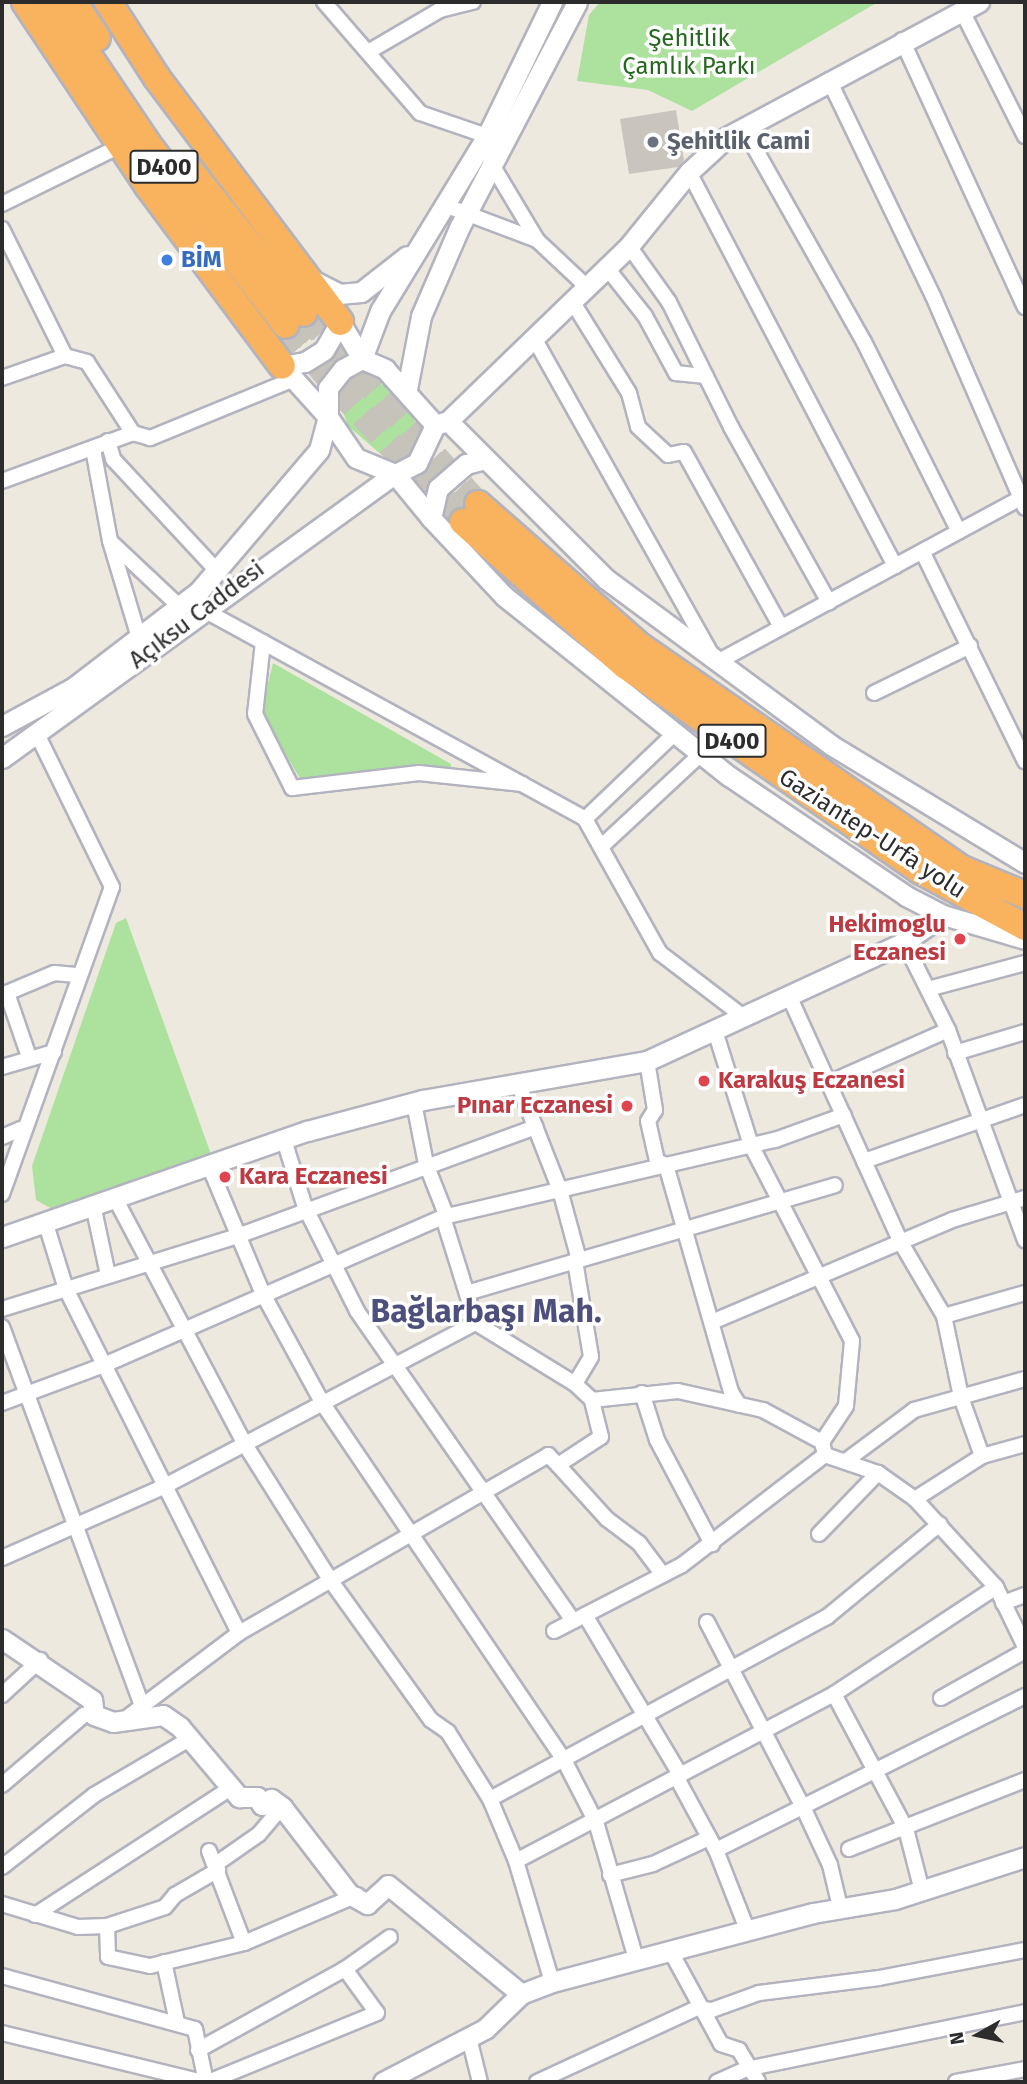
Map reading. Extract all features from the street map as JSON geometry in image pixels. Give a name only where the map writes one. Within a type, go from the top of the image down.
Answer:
[{"type":"highway","points":[[25,2],[120,146],[288,372]]},
{"type":"highway","name":"D400","points":[[52,2],[152,150],[295,319],[168,143],[73,2]]},
{"type":"highway","points":[[108,2],[157,78],[340,322]]},
{"type":"highway","name":"Gaziantep-Urfa yolu","points":[[1025,895],[962,869],[641,647],[471,513],[626,666],[921,871],[1025,927]]},
{"type":"street","points":[[324,2],[420,113],[486,136]]},
{"type":"street","points":[[368,52],[440,10],[474,2]]},
{"type":"street","points":[[328,417],[328,388],[343,369],[362,359],[380,311],[447,206],[486,136],[552,2]]},
{"type":"street","points":[[395,474],[417,463],[441,423],[629,246],[690,172],[744,129],[902,40],[979,2]]},
{"type":"street","points":[[407,389],[421,316],[465,217],[571,4]]},
{"type":"street","points":[[961,11],[1025,136]]},
{"type":"street","points":[[902,40],[1025,307]]},
{"type":"street","points":[[716,656],[781,628],[959,532],[1023,503],[933,296],[829,80]]},
{"type":"street","points":[[744,129],[864,342],[959,532]]},
{"type":"street","points":[[486,136],[491,163],[537,240],[587,287]]},
{"type":"street","points":[[2,204],[120,146]]},
{"type":"street","points":[[690,172],[895,566]]},
{"type":"street","points":[[300,270],[328,291],[361,292],[396,269],[447,206]]},
{"type":"street","points":[[447,206],[465,217],[537,240]]},
{"type":"street","points":[[2,229],[65,356]]},
{"type":"street","points":[[629,246],[669,302],[706,376],[829,602]]},
{"type":"street","points":[[607,268],[645,316],[676,373],[706,376]]},
{"type":"street","points":[[572,301],[629,393],[638,427],[668,455],[684,452],[781,628]]},
{"type":"street","points":[[2,481],[133,433],[150,439],[288,372],[324,350],[340,322],[362,359],[385,369],[441,423],[485,458],[606,579],[716,656],[831,745],[1025,863]]},
{"type":"street","points":[[534,338],[716,656]]},
{"type":"street","points":[[2,378],[65,356],[87,362],[133,433]]},
{"type":"street","points":[[288,372],[328,417],[356,458],[395,474],[431,518],[504,596],[701,754],[906,896],[943,915],[1025,939]]},
{"type":"street","name":"Açıksu Caddesi","points":[[2,726],[74,687],[140,641],[180,607],[217,571],[319,450],[328,417]]},
{"type":"street","points":[[108,441],[113,459],[217,571]]},
{"type":"street","points":[[93,449],[110,541],[140,641]]},
{"type":"street","points":[[431,518],[438,488],[466,464],[485,458]]},
{"type":"street","name":"Açıksu Caddesi","points":[[2,758],[395,474]]},
{"type":"street","points":[[110,541],[180,607]]},
{"type":"street","points":[[923,553],[1025,761]]},
{"type":"street","points":[[204,610],[528,785],[585,819],[604,844],[660,953],[745,1018]]},
{"type":"street","points":[[263,642],[255,714],[292,788],[419,773],[528,785]]},
{"type":"street","points":[[874,693],[970,646]]},
{"type":"street","points":[[585,819],[675,733]]},
{"type":"street","points":[[2,1194],[21,1129],[54,1052],[76,975],[112,887],[37,734]]},
{"type":"street","points":[[604,844],[701,754]]},
{"type":"street","points":[[2,1237],[210,1168],[284,1140],[414,1103],[647,1061],[790,998],[904,942],[943,915]]},
{"type":"street","points":[[904,942],[948,1030],[1025,1240]]},
{"type":"street","points":[[928,989],[1025,962]]},
{"type":"street","points":[[29,1057],[4,994],[54,973],[76,975]]},
{"type":"street","points":[[790,998],[900,1241],[944,1316],[961,1397],[982,1456]]},
{"type":"street","points":[[829,1083],[948,1030]]},
{"type":"street","points":[[554,1631],[663,1575],[712,1544],[824,1449],[846,1406],[852,1341],[751,1145],[715,1031]]},
{"type":"street","points":[[955,1053],[1025,1032]]},
{"type":"street","points":[[2,1067],[29,1057],[54,1052]]},
{"type":"street","points":[[647,1061],[655,1111],[648,1121],[657,1161],[666,1165]]},
{"type":"street","points":[[519,1083],[560,1190],[577,1260],[591,1357],[575,1384]]},
{"type":"street","points":[[414,1103],[426,1164],[445,1217],[446,1239],[470,1292],[476,1323],[575,1384],[592,1400],[601,1437],[558,1465]]},
{"type":"street","points":[[864,1161],[1025,1105]]},
{"type":"street","points":[[2,1403],[103,1365],[445,1217],[751,1145],[844,1115]]},
{"type":"street","points":[[2,1309],[235,1237],[305,1207],[535,1127]]},
{"type":"street","points":[[2,1137],[21,1129]]},
{"type":"street","points":[[284,1140],[305,1207],[333,1267],[480,1495],[579,1618],[645,1715],[712,1844],[747,1929]]},
{"type":"street","points":[[666,1165],[682,1229],[739,1405]]},
{"type":"street","points":[[210,1168],[235,1237],[323,1405],[410,1537],[564,1760],[596,1822],[636,1959]]},
{"type":"street","points":[[470,1292],[835,1185]]},
{"type":"street","points":[[116,1198],[244,1443],[331,1581],[431,1720],[448,1732],[490,1799],[516,1861],[552,1982]]},
{"type":"street","points":[[712,1322],[818,1279],[900,1241],[1025,1198]]},
{"type":"street","points":[[93,1205],[108,1275]]},
{"type":"street","points":[[45,1221],[66,1289],[163,1487],[239,1633]]},
{"type":"street","points":[[944,1316],[1025,1293]]},
{"type":"street","points":[[2,1558],[75,1529],[163,1487],[476,1323]]},
{"type":"street","points":[[2,1327],[142,1705]]},
{"type":"street","points":[[846,1460],[914,1410],[1025,1379]]},
{"type":"street","points":[[592,1400],[678,1391],[762,1410],[824,1449],[878,1473],[915,1499],[996,1587],[1025,1649],[941,1698]]},
{"type":"street","points":[[642,1393],[657,1440],[712,1544]]},
{"type":"street","points":[[915,1499],[982,1456],[1025,1444]]},
{"type":"street","points":[[125,1720],[239,1633],[410,1537],[548,1455],[639,1543],[663,1575]]},
{"type":"street","points":[[820,1534],[878,1473]]},
{"type":"street","points":[[490,1799],[735,1668],[853,1601],[940,1524]]},
{"type":"street","points":[[516,1861],[596,1822],[834,1694],[996,1587]]},
{"type":"street","points":[[1003,1603],[1025,1595]]},
{"type":"street","points":[[707,1622],[735,1668],[830,1865],[840,1908]]},
{"type":"street","points":[[2,1639],[40,1660],[92,1700],[94,1716]]},
{"type":"street","points":[[2,1695],[40,1660]]},
{"type":"street","points":[[834,1694],[906,1829],[922,1891]]},
{"type":"street","points":[[610,1875],[712,1844],[803,1807],[1025,1696]]},
{"type":"street","points":[[2,1785],[84,1714],[125,1720],[163,1716],[191,1738],[239,1797],[257,1797],[262,1805],[271,1799],[282,1807],[349,1894],[357,1895],[367,1904],[387,1885],[521,1994]]},
{"type":"street","points":[[2,1867],[94,1795],[191,1738]]},
{"type":"street","points":[[849,1849],[906,1829],[1025,1780]]},
{"type":"street","points":[[35,1915],[232,1787]]},
{"type":"street","points":[[2,1904],[78,1927],[107,1926],[165,1907],[214,1862],[259,1834],[282,1807]]},
{"type":"street","points":[[383,2082],[469,2038],[521,1994],[552,1982],[747,1929],[922,1891],[1025,1857]]},
{"type":"street","points":[[214,1862],[244,1943]]},
{"type":"street","points":[[107,1926],[108,1957],[150,1966],[244,1943],[357,1895]]},
{"type":"street","points":[[198,2050],[345,1969],[390,1937]]},
{"type":"street","points":[[670,1950],[697,2008],[721,2044],[739,2050],[747,2069],[758,2082]]},
{"type":"street","points":[[537,2082],[697,2008],[712,2010],[759,1993],[879,1978],[1025,1950]]},
{"type":"street","points":[[164,1962],[177,2022]]},
{"type":"street","points":[[2,2033],[205,2082],[377,2013],[345,1969]]},
{"type":"street","points":[[2,1976],[195,2029],[205,2082]]},
{"type":"street","points":[[717,2082],[747,2069],[1025,2012]]},
{"type":"street","points":[[469,2038],[480,2082]]},
{"type":"street","points":[[956,2082],[1025,2069]]},
{"type":"green space","name":"Şehitlik Çamlık Parkı","points":[[600,2],[878,2],[692,111],[648,90],[577,81],[589,15]]},
{"type":"green space","points":[[367,378],[392,389],[410,409],[417,428],[405,451],[383,456],[348,426],[339,399],[343,388]]},
{"type":"green space","points":[[273,663],[451,764],[451,773],[302,782],[261,712]]},
{"type":"green space","points":[[126,918],[212,1157],[56,1211],[36,1200],[32,1166],[116,923]]},
{"type":"building","name":"Şehitlik Cami","points":[[676,110],[684,160],[678,167],[629,174],[620,119]]},
{"type":"tunnel","points":[[304,313],[478,504]]},
{"type":"tunnel","points":[[286,325],[336,387],[463,522]]},
{"type":"place","name":"Şehitlik Cami","points":[[653,142]]},
{"type":"place","name":"BİM","points":[[167,260]]},
{"type":"place","name":"Hekimoglu Eczanesi","points":[[960,939]]},
{"type":"place","name":"Karakuş Eczanesi","points":[[704,1081]]},
{"type":"place","name":"Pınar Eczanesi","points":[[627,1106]]},
{"type":"place","name":"Kara Eczanesi","points":[[225,1177]]},
{"type":"district","name":"Bağlarbaşı Mah.","points":[[486,1311]]}]
